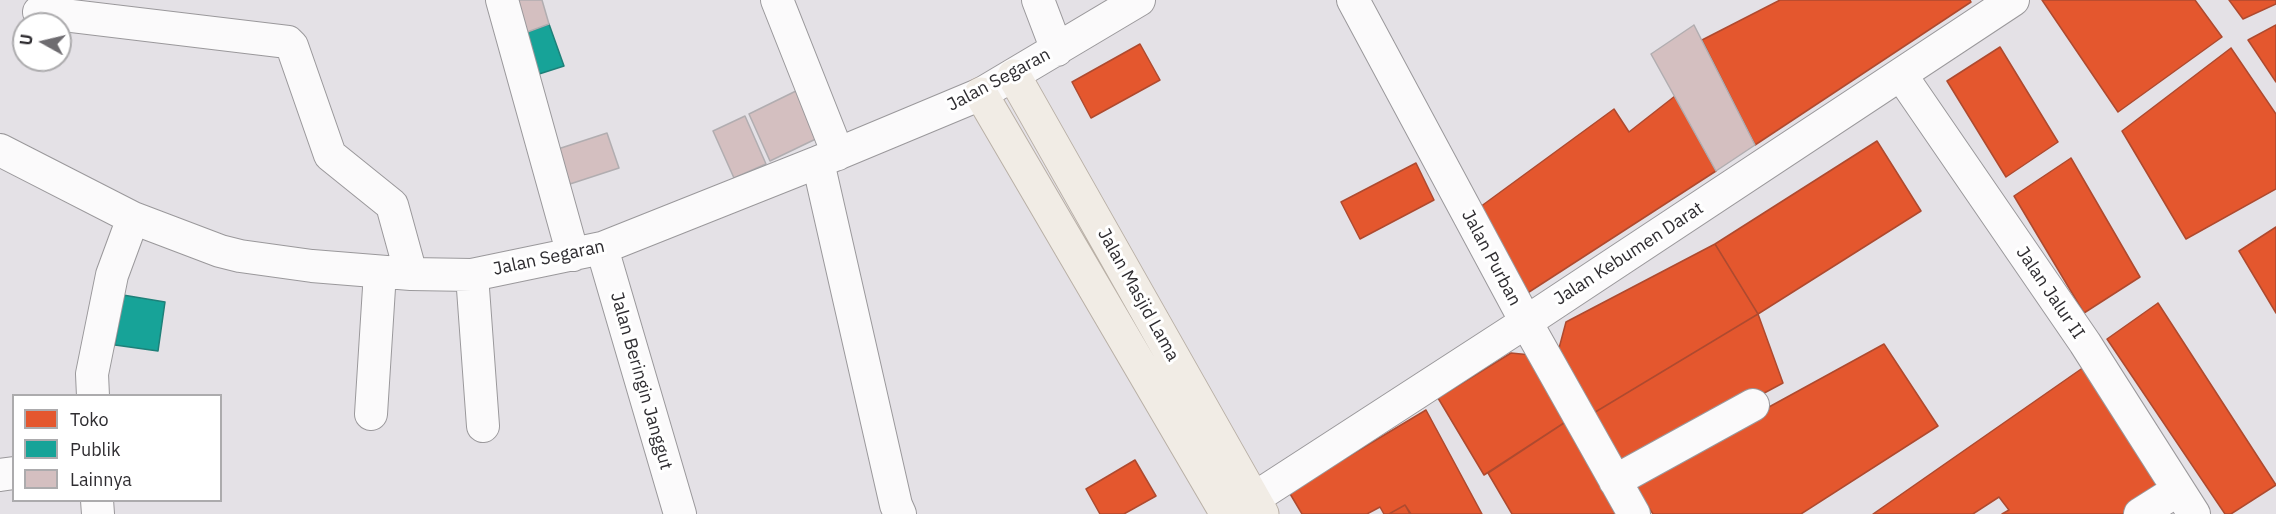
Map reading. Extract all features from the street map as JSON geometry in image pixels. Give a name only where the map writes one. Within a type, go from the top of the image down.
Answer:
[{"type":"main road","name":"Jalan Masjid Lama","points":[[1014,76],[1164,342],[1243,510]]},
{"type":"main road","points":[[981,94],[1138,362],[1243,510]]},
{"type":"main road","points":[[1073,250],[1103,234]]},
{"type":"main road","points":[[1138,362],[1164,342]]},
{"type":"street","name":"Jalan Beringin Janggut","points":[[502,0],[587,252],[680,514]]},
{"type":"street","points":[[777,0],[828,158],[896,505],[900,514]]},
{"type":"street","points":[[1038,0],[1057,50]]},
{"type":"street","name":"Jalan Segaran","points":[[0,150],[133,218],[220,251],[240,256],[380,272],[472,274],[587,252],[828,158],[981,94],[1139,0]]},
{"type":"street","name":"Jalan Purban","points":[[1353,0],[1526,322],[1634,514]]},
{"type":"street","name":"Jalan Kebumen Darat","points":[[1243,510],[1901,75],[2006,2]]},
{"type":"street","points":[[72,16],[288,42],[292,46],[330,155],[392,205],[411,274]]},
{"type":"street","name":"Jalan Jalur II","points":[[1901,75],[2085,343],[2186,502]]},
{"type":"street","points":[[93,394],[92,374],[112,275],[133,218]]},
{"type":"street","points":[[371,414],[380,272]]},
{"type":"street","points":[[472,274],[483,426]]},
{"type":"street","points":[[1615,482],[1753,405]]},
{"type":"street","points":[[2140,514],[2186,502]]},
{"type":"building: Toko","points":[[1780,0],[1970,0],[1971,2],[1755,145],[1702,40]]},
{"type":"building: Toko","points":[[2042,0],[2195,0],[2222,37],[2118,112]]},
{"type":"building: Toko","points":[[2229,0],[2276,0],[2276,4],[2243,19]]},
{"type":"building: Toko","points":[[2276,25],[2276,82],[2248,40]]},
{"type":"building: Toko","points":[[1140,44],[1160,80],[1091,118],[1072,82]]},
{"type":"building: Toko","points":[[2000,47],[2058,142],[2006,177],[1947,81]]},
{"type":"building: Toko","points":[[2231,48],[2276,114],[2276,189],[2186,239],[2122,131]]},
{"type":"building: Toko","points":[[1675,96],[1716,171],[1526,294],[1480,207],[1614,109],[1629,132]]},
{"type":"building: Toko","points":[[1877,141],[1921,211],[1758,314],[1715,244]]},
{"type":"building: Toko","points":[[2071,158],[2140,277],[2084,313],[2014,196]]},
{"type":"building: Toko","points":[[1416,163],[1434,200],[1360,239],[1341,202]]},
{"type":"building: Toko","points":[[2276,227],[2276,313],[2239,251]]},
{"type":"building: Toko","points":[[1715,244],[1758,314],[1592,414],[1558,352],[1566,322]]},
{"type":"building: Toko","points":[[2158,303],[2276,485],[2231,514],[2225,514],[2107,339]]},
{"type":"building: Toko","points":[[1758,314],[1783,383],[1618,471],[1592,414]]},
{"type":"building: Toko","points":[[1884,344],[1938,426],[1801,514],[1653,514],[1632,482]]},
{"type":"building: Toko","points":[[1511,353],[1531,355],[1570,419],[1484,475],[1438,398]]},
{"type":"building: Toko","points":[[2084,367],[2165,490],[2127,514],[2002,514],[2009,510],[1999,497],[1973,514],[1873,514]]},
{"type":"building: Toko","points":[[1426,410],[1482,514],[1411,514],[1405,505],[1389,514],[1384,514],[1380,507],[1367,514],[1302,514],[1289,492]]},
{"type":"building: Toko","points":[[1570,419],[1623,514],[1512,514],[1488,473]]},
{"type":"building: Toko","points":[[1135,460],[1156,496],[1124,514],[1100,514],[1086,489]]},
{"type":"building: Toko","points":[[1405,505],[1410,514],[1389,514]]},
{"type":"building: Publik","points":[[549,24],[564,66],[536,75],[522,34]]},
{"type":"building: Publik","points":[[123,295],[165,302],[158,351],[115,345]]},
{"type":"building: Lainnya","points":[[511,0],[542,0],[549,24],[522,34]]},
{"type":"building: Lainnya","points":[[1694,25],[1755,145],[1716,171],[1651,54]]},
{"type":"building: Lainnya","points":[[800,89],[822,136],[770,161],[749,114]]},
{"type":"building: Lainnya","points":[[745,116],[766,164],[734,178],[713,131]]},
{"type":"building: Lainnya","points":[[607,133],[619,168],[570,184],[558,149]]}]
